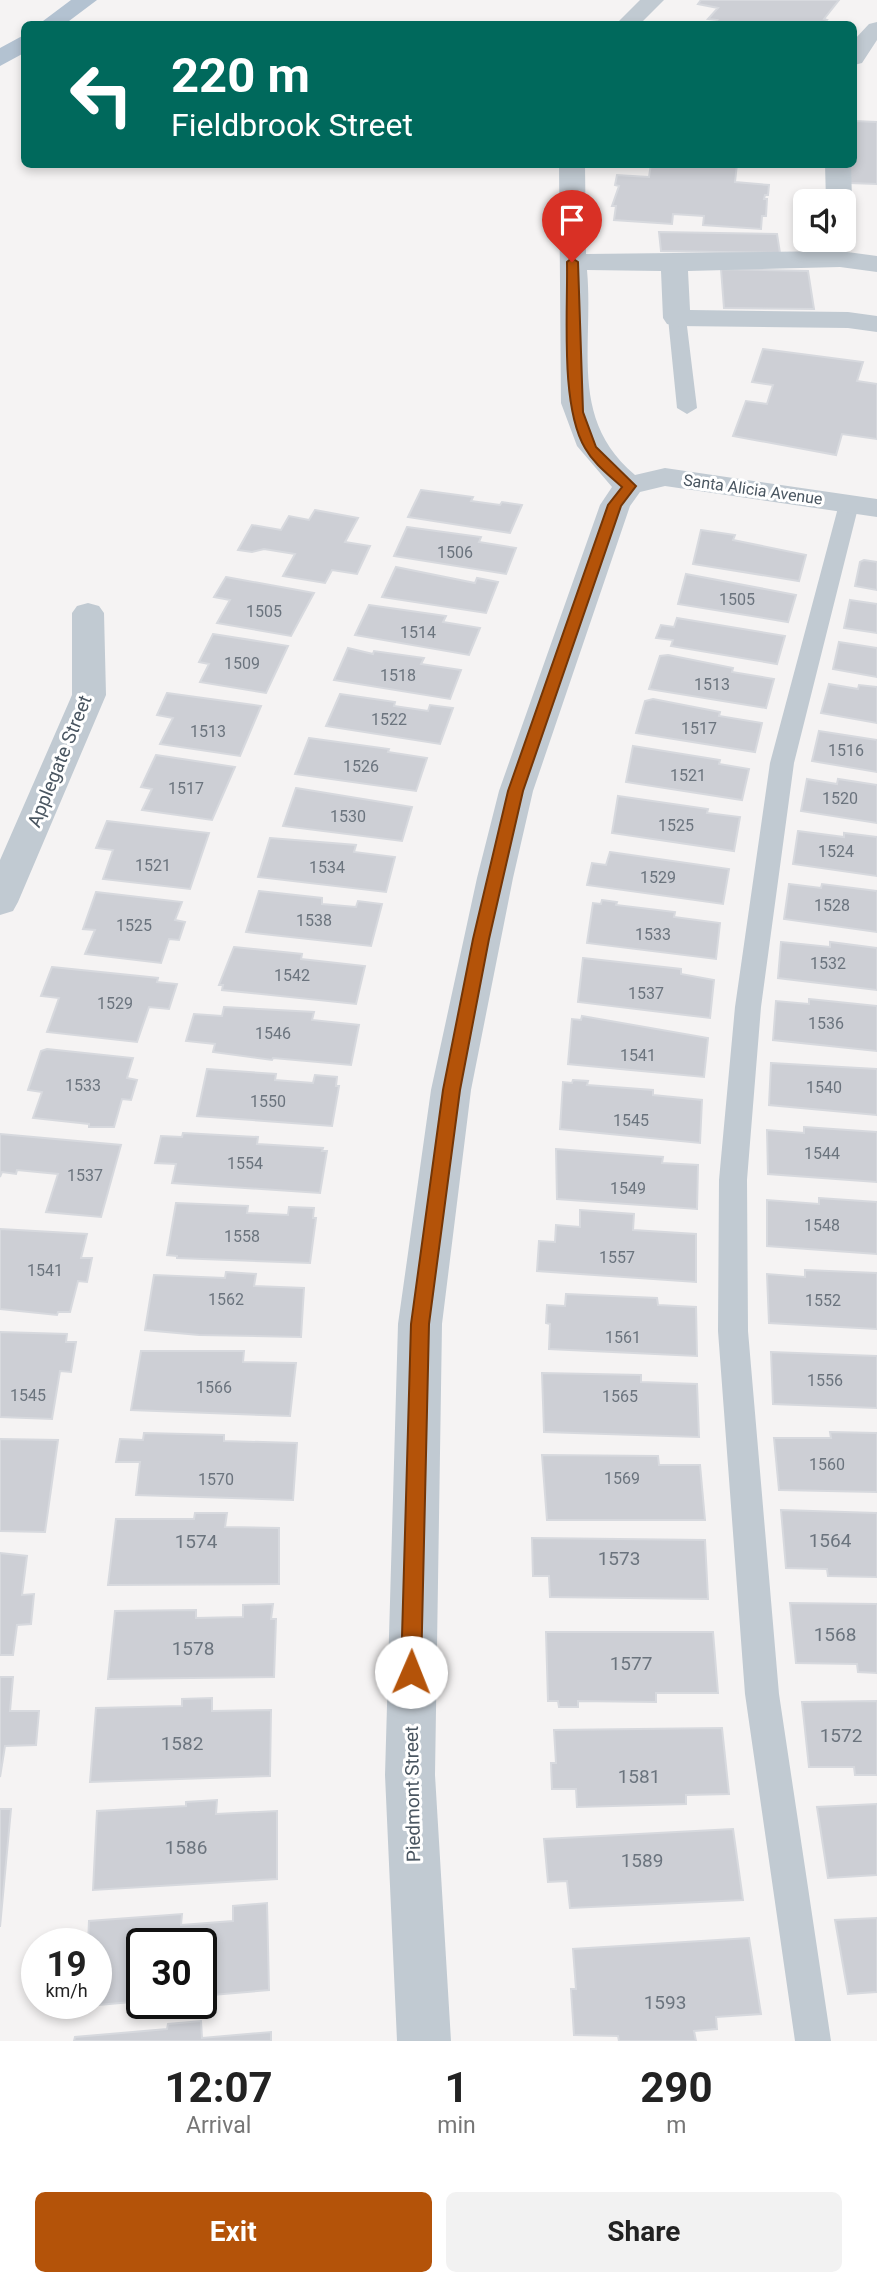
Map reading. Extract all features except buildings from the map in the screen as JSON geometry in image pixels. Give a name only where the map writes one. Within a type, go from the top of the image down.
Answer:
[{"type":"main road","points":[[54,21],[86,0]]},
{"type":"main road","points":[[0,59],[21,44]]},
{"type":"street","points":[[630,21],[653,0]]},
{"type":"street","points":[[857,53],[868,36],[877,29]]},
{"type":"street","points":[[572,168],[577,412],[590,447],[604,465],[629,486]]},
{"type":"street","points":[[838,168],[839,189]]},
{"type":"street","points":[[572,262],[674,263],[804,252]]},
{"type":"street","points":[[847,252],[877,264]]},
{"type":"street","points":[[674,263],[677,318],[848,320],[877,324]]},
{"type":"street","name":"Santa Alicia Avenue","points":[[629,486],[665,477],[863,506]]},
{"type":"street","name":"Piedmont Street","points":[[424,2041],[410,1774],[413,1547],[420,1324],[448,1111],[481,939],[516,791],[615,505],[629,486]]},
{"type":"street","name":"Applegate Street","points":[[0,902],[89,695],[88,613]]},
{"type":"lane","points":[[677,318],[687,408]]},
{"type":"lane","points":[[813,2041],[762,1694],[733,1331],[733,1180],[748,1007],[782,763],[863,506]]},
{"type":"route","points":[[411,1672],[420,1324],[451,1090],[481,939],[516,791],[615,505],[629,486],[604,465],[590,447],[577,412],[576,302],[572,262]]}]
